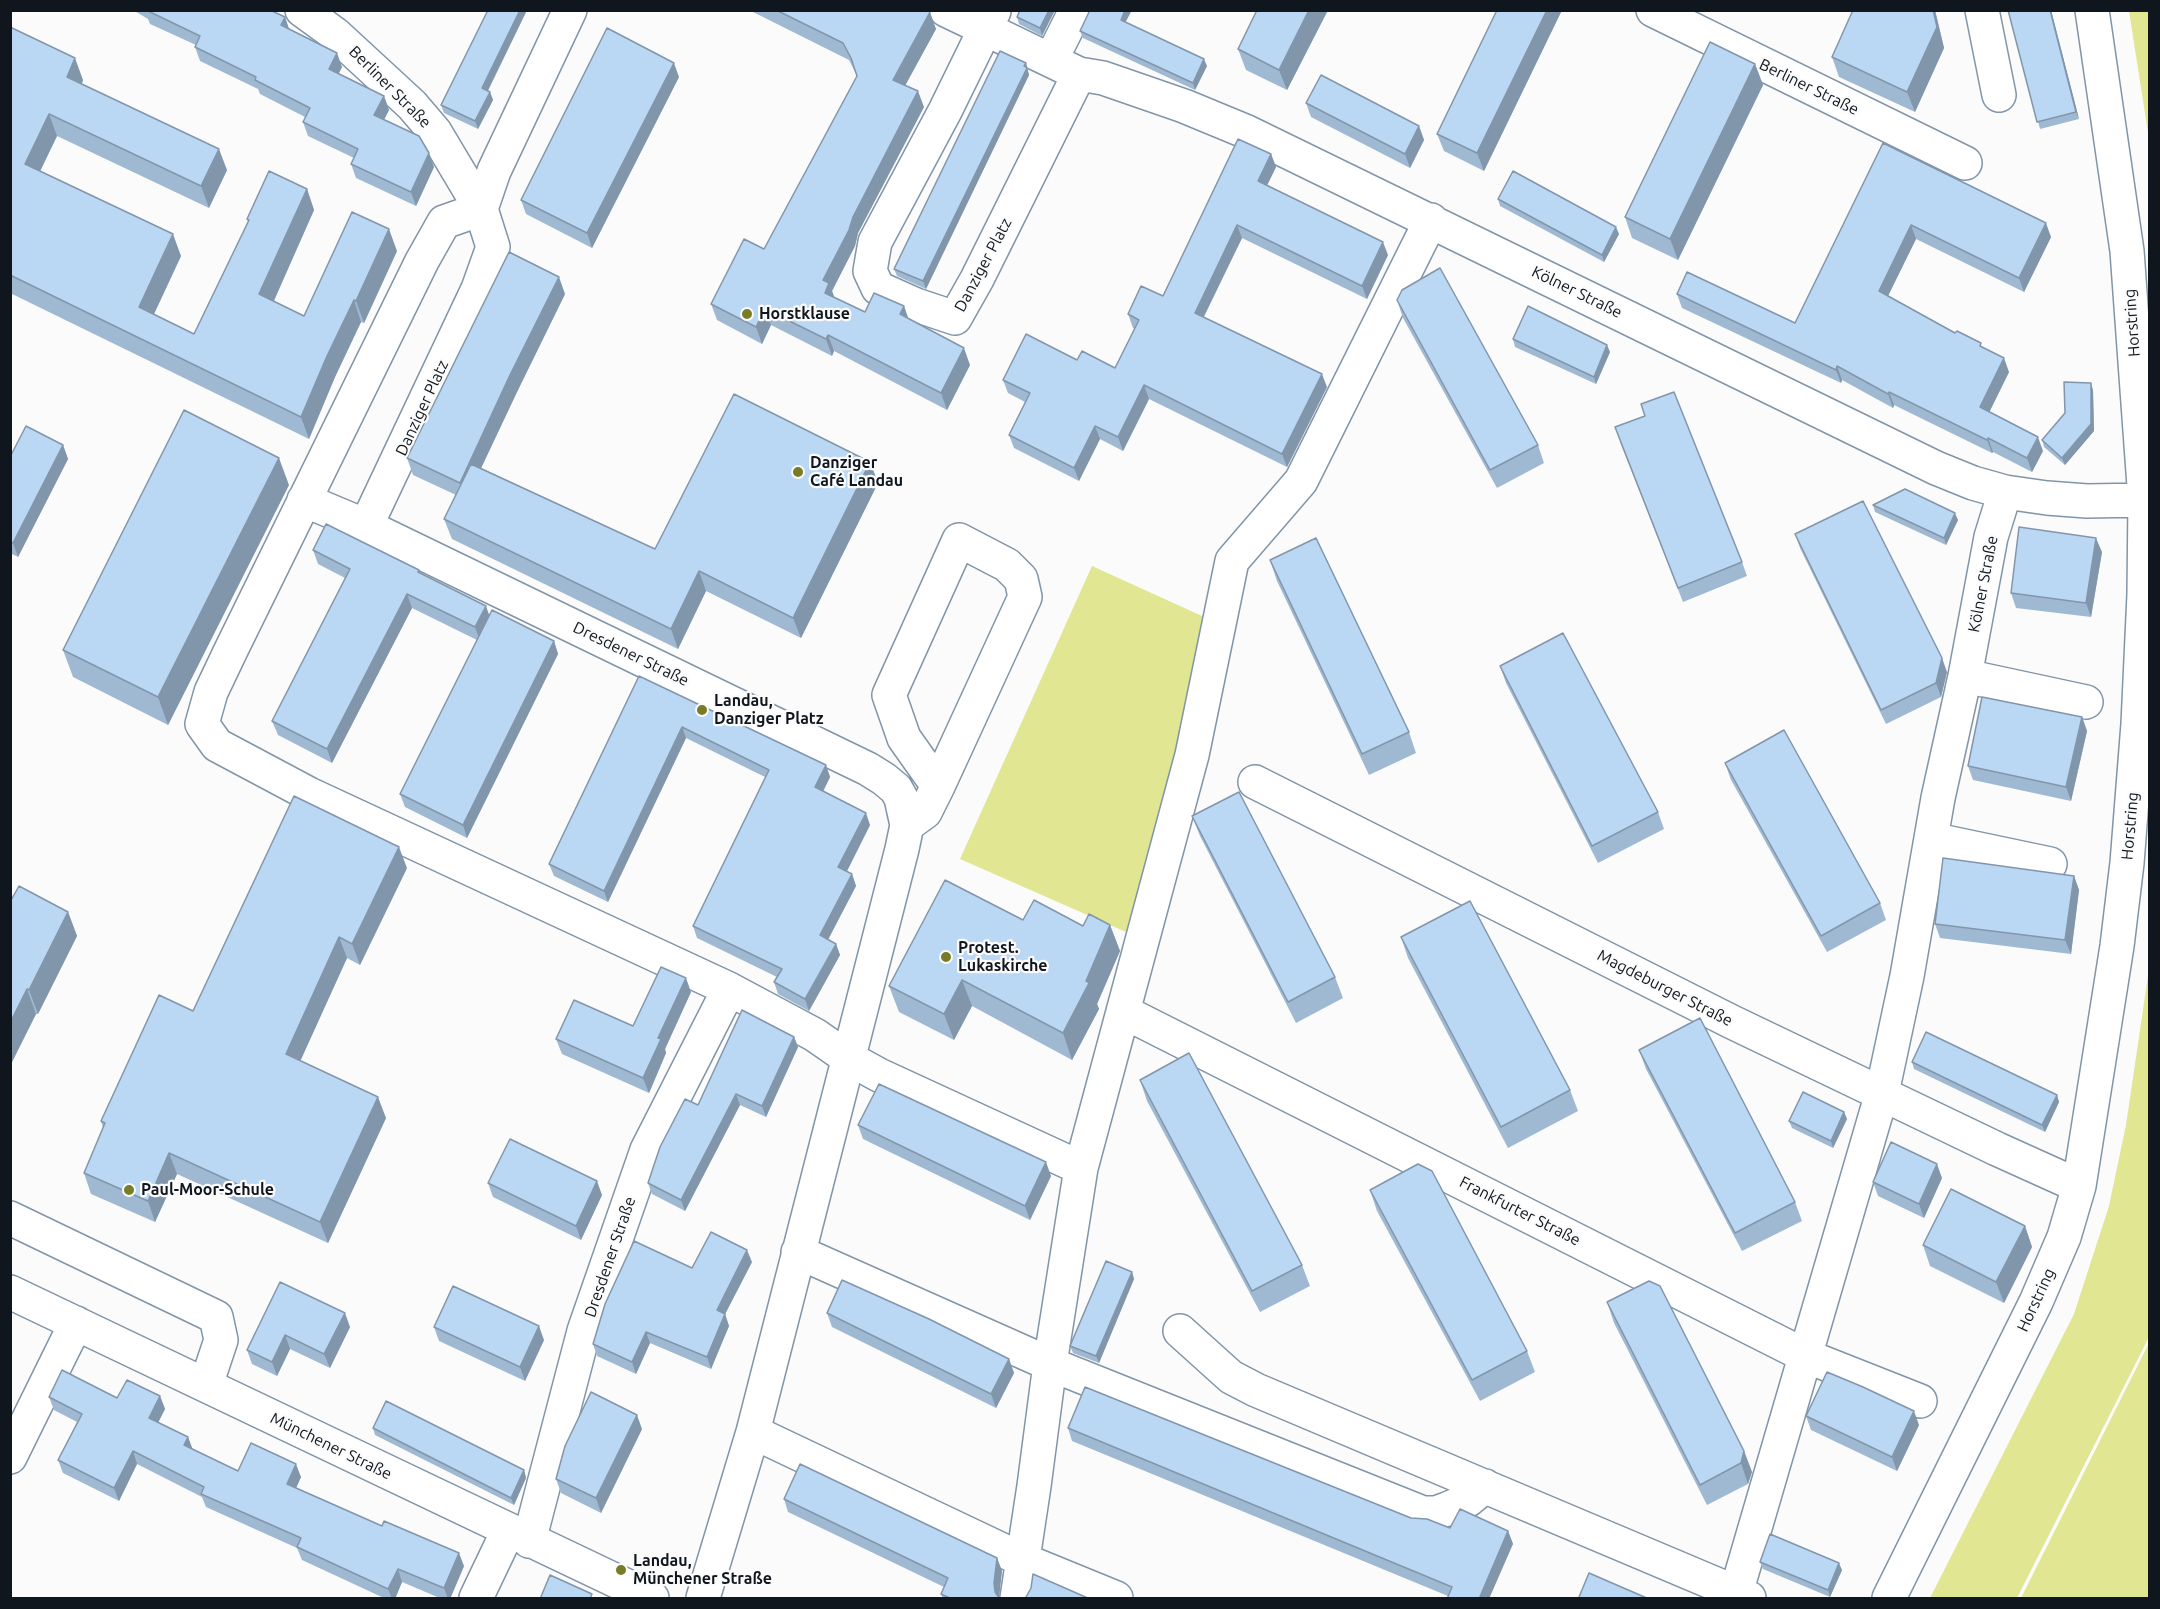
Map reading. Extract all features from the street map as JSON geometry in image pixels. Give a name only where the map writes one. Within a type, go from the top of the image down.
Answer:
[{"type":"street","name":"Berliner Straße","points":[[302,10],[335,34],[412,105],[435,132],[481,209],[493,247],[478,289]]},
{"type":"street","points":[[570,10],[494,171],[481,209],[444,222],[422,261],[211,692],[202,724],[217,745],[309,794],[729,988],[815,1035],[848,1058],[879,1075],[1081,1168]]},
{"type":"street","points":[[946,10],[989,20],[1065,67],[1076,10]]},
{"type":"street","name":"Berliner Straße","points":[[1653,10],[1965,164]]},
{"type":"street","points":[[1982,10],[1999,95]]},
{"type":"street","name":"Horstring","points":[[1889,1599],[2036,1302],[2064,1237],[2079,1186],[2105,1028],[2127,863],[2141,653],[2145,500],[2127,252],[2092,10]]},
{"type":"street","name":"Danziger Platz","points":[[989,20],[945,111],[875,242],[870,271],[878,288],[916,305],[955,318],[977,279],[1065,67]]},
{"type":"street","name":"Kölner Straße","points":[[1065,67],[1148,94],[1247,132],[1936,468],[1973,483],[2005,492],[2087,501],[2145,500]]},
{"type":"street","points":[[1017,1599],[1050,1364],[1081,1168],[1192,755],[1232,561],[1301,481],[1431,220]]},
{"type":"street","name":"Danziger Platz","points":[[366,526],[478,289]]},
{"type":"street","name":"Kölner Straße","points":[[1743,1596],[1806,1356],[1882,1094],[1907,976],[1938,798],[1965,676],[1991,537],[2005,492]]},
{"type":"street","name":"Dresdener Straße","points":[[304,500],[366,526],[868,769],[896,789],[904,807],[907,825],[848,1058],[753,1432],[703,1599]]},
{"type":"street","points":[[907,825],[925,812],[938,786],[1025,597],[1021,579],[1007,565],[959,540],[889,695],[904,738],[938,786]]},
{"type":"street","points":[[1965,676],[2086,702]]},
{"type":"street","name":"Magdeburger Straße","points":[[1255,782],[1732,1022],[2079,1186]]},
{"type":"street","points":[[1931,839],[2050,864]]},
{"type":"street","name":"Dresdener Straße","points":[[476,1599],[518,1536],[584,1331],[647,1149],[729,988]]},
{"type":"street","name":"Frankfurter Straße","points":[[1124,1012],[1806,1356],[1920,1401]]},
{"type":"street","points":[[10,1218],[216,1317],[221,1340],[206,1385]]},
{"type":"street","points":[[798,1252],[1050,1364],[1423,1513],[1436,1513],[1468,1500],[1485,1485]]},
{"type":"street","name":"Münchener Straße","points":[[10,1292],[652,1599]]},
{"type":"street","points":[[10,1457],[76,1323]]},
{"type":"street","points":[[1180,1331],[1231,1377],[1743,1596]]},
{"type":"street","points":[[753,1432],[1023,1560],[1116,1599]]},
{"type":"green space","points":[[2129,11],[2149,11],[2149,139]]},
{"type":"green space","points":[[1092,566],[1213,621],[1135,936],[960,859]]},
{"type":"green space","points":[[2149,969],[2149,1337],[2017,1598],[1930,1598],[2074,1314],[2109,1206],[2126,1125]]},
{"type":"green space","points":[[2149,1343],[2150,1593],[2147,1598],[2021,1598]]},
{"type":"building","points":[[146,10],[270,10],[285,17],[281,25],[337,53],[329,69],[384,96],[374,115],[419,136],[429,153],[411,192],[351,164],[358,149],[303,122],[310,108],[255,80],[256,77],[195,47],[200,36]]},
{"type":"building","points":[[488,10],[520,10],[482,88],[490,92],[475,121],[441,105]]},
{"type":"building","points":[[776,10],[927,10],[930,12],[893,80],[918,91],[823,280],[829,283],[825,293],[865,312],[874,293],[904,306],[900,314],[964,348],[941,393],[828,335],[826,339],[765,309],[756,327],[711,304],[744,239],[764,249],[857,76],[843,43]]},
{"type":"building","points":[[1020,10],[1049,10],[1040,28],[1017,17]]},
{"type":"building","points":[[1090,10],[1125,10],[1121,20],[1204,59],[1193,83],[1080,31]]},
{"type":"building","points":[[1257,10],[1309,10],[1279,70],[1238,49]]},
{"type":"building","points":[[1497,10],[1547,10],[1477,153],[1437,134]]},
{"type":"building","points":[[1853,10],[1933,10],[1937,27],[1907,92],[1832,57]]},
{"type":"building","points":[[2008,10],[2050,10],[2076,112],[2037,122]]},
{"type":"building","points":[[10,27],[75,58],[67,77],[219,149],[201,186],[49,114],[25,164],[173,234],[139,307],[194,334],[249,220],[247,219],[269,171],[307,189],[259,294],[304,316],[352,212],[389,229],[356,301],[354,300],[327,356],[301,417],[10,275]]},
{"type":"building","points":[[607,28],[674,63],[587,233],[521,200]]},
{"type":"building","points":[[1710,42],[1755,64],[1670,239],[1625,217]]},
{"type":"building","points":[[1000,51],[1026,63],[1024,66],[1027,68],[923,281],[894,269]]},
{"type":"building","points":[[1321,75],[1419,126],[1405,154],[1306,103]]},
{"type":"building","points":[[1238,139],[1271,154],[1258,181],[1383,242],[1362,286],[1237,225],[1195,313],[1322,374],[1282,454],[1144,385],[1118,437],[1095,426],[1074,468],[1009,435],[1030,393],[1003,380],[1026,334],[1077,360],[1082,351],[1115,368],[1139,320],[1128,314],[1141,286],[1163,296]]},
{"type":"building","points":[[1883,143],[2046,223],[2019,278],[1911,225],[1879,291],[1955,333],[1957,331],[1981,343],[1980,346],[2004,358],[1980,407],[2038,437],[2027,458],[1889,392],[1888,394],[1837,366],[1836,370],[1677,294],[1687,272],[1795,323]]},
{"type":"building","points":[[1513,171],[1616,227],[1602,255],[1498,199]]},
{"type":"building","points":[[509,252],[559,277],[460,483],[407,458]]},
{"type":"building","points":[[1440,268],[1538,445],[1490,470],[1397,300],[1402,290]]},
{"type":"building","points":[[1528,306],[1607,345],[1594,377],[1513,339]]},
{"type":"building","points":[[2064,382],[2091,383],[2091,424],[2062,458],[2042,440],[2065,413]]},
{"type":"building","points":[[1674,392],[1742,562],[1678,588],[1615,427],[1645,416],[1641,404]]},
{"type":"building","points":[[734,394],[870,462],[793,618],[699,571],[671,629],[444,519],[471,464],[655,549]]},
{"type":"building","points":[[184,410],[279,458],[158,697],[63,650]]},
{"type":"building","points":[[26,426],[63,445],[13,543],[10,541],[10,457]]},
{"type":"building","points":[[1905,489],[1955,513],[1944,538],[1873,505]]},
{"type":"building","points":[[1863,501],[1942,658],[1936,683],[1881,710],[1795,534]]},
{"type":"building","points":[[326,524],[486,606],[475,627],[407,594],[327,749],[272,721],[350,569],[313,550]]},
{"type":"building","points":[[2019,527],[2096,538],[2086,603],[2011,593]]},
{"type":"building","points":[[1316,538],[1409,732],[1362,754],[1270,560]]},
{"type":"building","points":[[492,610],[554,641],[463,825],[400,794]]},
{"type":"building","points":[[1563,633],[1658,812],[1592,846],[1500,666]]},
{"type":"building","points":[[639,676],[826,765],[815,787],[866,813],[838,867],[852,874],[820,935],[836,944],[805,999],[774,982],[782,969],[693,926],[769,770],[682,727],[604,891],[549,864]]},
{"type":"building","points":[[1982,697],[2082,717],[2066,787],[1968,766]]},
{"type":"building","points":[[1784,730],[1880,903],[1821,936],[1725,763]]},
{"type":"building","points":[[1239,792],[1335,977],[1288,1002],[1192,816]]},
{"type":"building","points":[[294,796],[399,847],[352,944],[339,937],[286,1054],[378,1097],[320,1222],[169,1153],[148,1201],[84,1173],[105,1123],[101,1121],[159,995],[193,1011]]},
{"type":"building","points":[[1943,858],[2074,876],[2065,940],[1935,924]]},
{"type":"building","points":[[945,880],[1023,920],[1034,900],[1083,926],[1089,914],[1110,925],[1086,981],[1089,983],[1063,1033],[962,980],[944,1014],[889,986]]},
{"type":"building","points":[[19,886],[68,912],[10,1023],[10,902]]},
{"type":"building","points":[[1470,901],[1570,1090],[1501,1127],[1401,937]]},
{"type":"building","points":[[661,967],[686,978],[658,1038],[661,1039],[643,1078],[556,1039],[574,1000],[633,1026]]},
{"type":"building","points":[[742,1010],[794,1037],[762,1106],[736,1094],[681,1200],[648,1183],[660,1147],[685,1099],[698,1105]]},
{"type":"building","points":[[1700,1018],[1795,1202],[1735,1233],[1639,1050]]},
{"type":"building","points":[[1926,1032],[2057,1095],[2042,1125],[1912,1062]]},
{"type":"building","points":[[1189,1053],[1302,1265],[1252,1291],[1140,1080]]},
{"type":"building","points":[[879,1084],[1046,1162],[1025,1206],[858,1125]]},
{"type":"building","points":[[1803,1092],[1844,1112],[1831,1141],[1789,1121]]},
{"type":"building","points":[[510,1139],[597,1181],[576,1226],[488,1183]]},
{"type":"building","points":[[1891,1142],[1937,1164],[1919,1204],[1873,1182]]},
{"type":"building","points":[[1418,1164],[1432,1171],[1527,1351],[1472,1380],[1370,1190]]},
{"type":"building","points":[[1951,1189],[2025,1226],[1996,1282],[1923,1245]]},
{"type":"building","points":[[711,1232],[747,1250],[717,1310],[725,1314],[707,1357],[646,1332],[632,1362],[593,1344],[605,1304],[634,1241],[692,1268]]},
{"type":"building","points":[[1106,1261],[1132,1272],[1096,1356],[1070,1346]]},
{"type":"building","points":[[842,1280],[929,1319],[1009,1359],[991,1394],[827,1313]]},
{"type":"building","points":[[1649,1281],[1660,1286],[1744,1451],[1741,1463],[1700,1485],[1607,1302]]},
{"type":"building","points":[[280,1282],[345,1313],[324,1354],[285,1335],[272,1362],[247,1350]]},
{"type":"building","points":[[453,1286],[539,1326],[520,1367],[434,1327]]},
{"type":"building","points":[[62,1370],[117,1398],[127,1380],[160,1396],[149,1418],[188,1437],[184,1445],[238,1471],[251,1443],[296,1464],[287,1484],[382,1526],[384,1521],[459,1553],[444,1588],[398,1569],[388,1589],[297,1547],[301,1538],[201,1494],[204,1487],[133,1451],[114,1488],[58,1460],[82,1414],[49,1397]]},
{"type":"building","points":[[1827,1372],[1914,1411],[1892,1457],[1806,1416]]},
{"type":"building","points":[[1085,1387],[1411,1518],[1427,1519],[1450,1528],[1460,1509],[1508,1531],[1479,1599],[1447,1599],[1452,1587],[1068,1428]]},
{"type":"building","points":[[591,1392],[637,1415],[596,1498],[556,1479],[565,1446]]},
{"type":"building","points":[[386,1401],[524,1470],[511,1498],[373,1428]]},
{"type":"building","points":[[800,1464],[997,1558],[994,1583],[995,1592],[1000,1599],[952,1599],[941,1594],[948,1578],[784,1499]]},
{"type":"building","points":[[1770,1534],[1839,1563],[1828,1590],[1760,1562]]},
{"type":"building","points":[[1589,1573],[1649,1599],[1582,1599],[1579,1597]]},
{"type":"building","points":[[1033,1574],[1090,1599],[1024,1599],[1031,1588]]},
{"type":"building","points":[[550,1575],[592,1594],[590,1599],[540,1599]]},
{"type":"place","name":"Horstklause","points":[[747,314]]},
{"type":"place","name":"Danziger Café Landau","points":[[798,472]]},
{"type":"place","name":"Landau, Danziger Platz","points":[[702,710]]},
{"type":"place","name":"Protest. Lukaskirche","points":[[946,957]]},
{"type":"place","name":"Paul-Moor-Schule","points":[[129,1190]]},
{"type":"place","name":"Landau, Münchener Straße","points":[[621,1570]]}]
